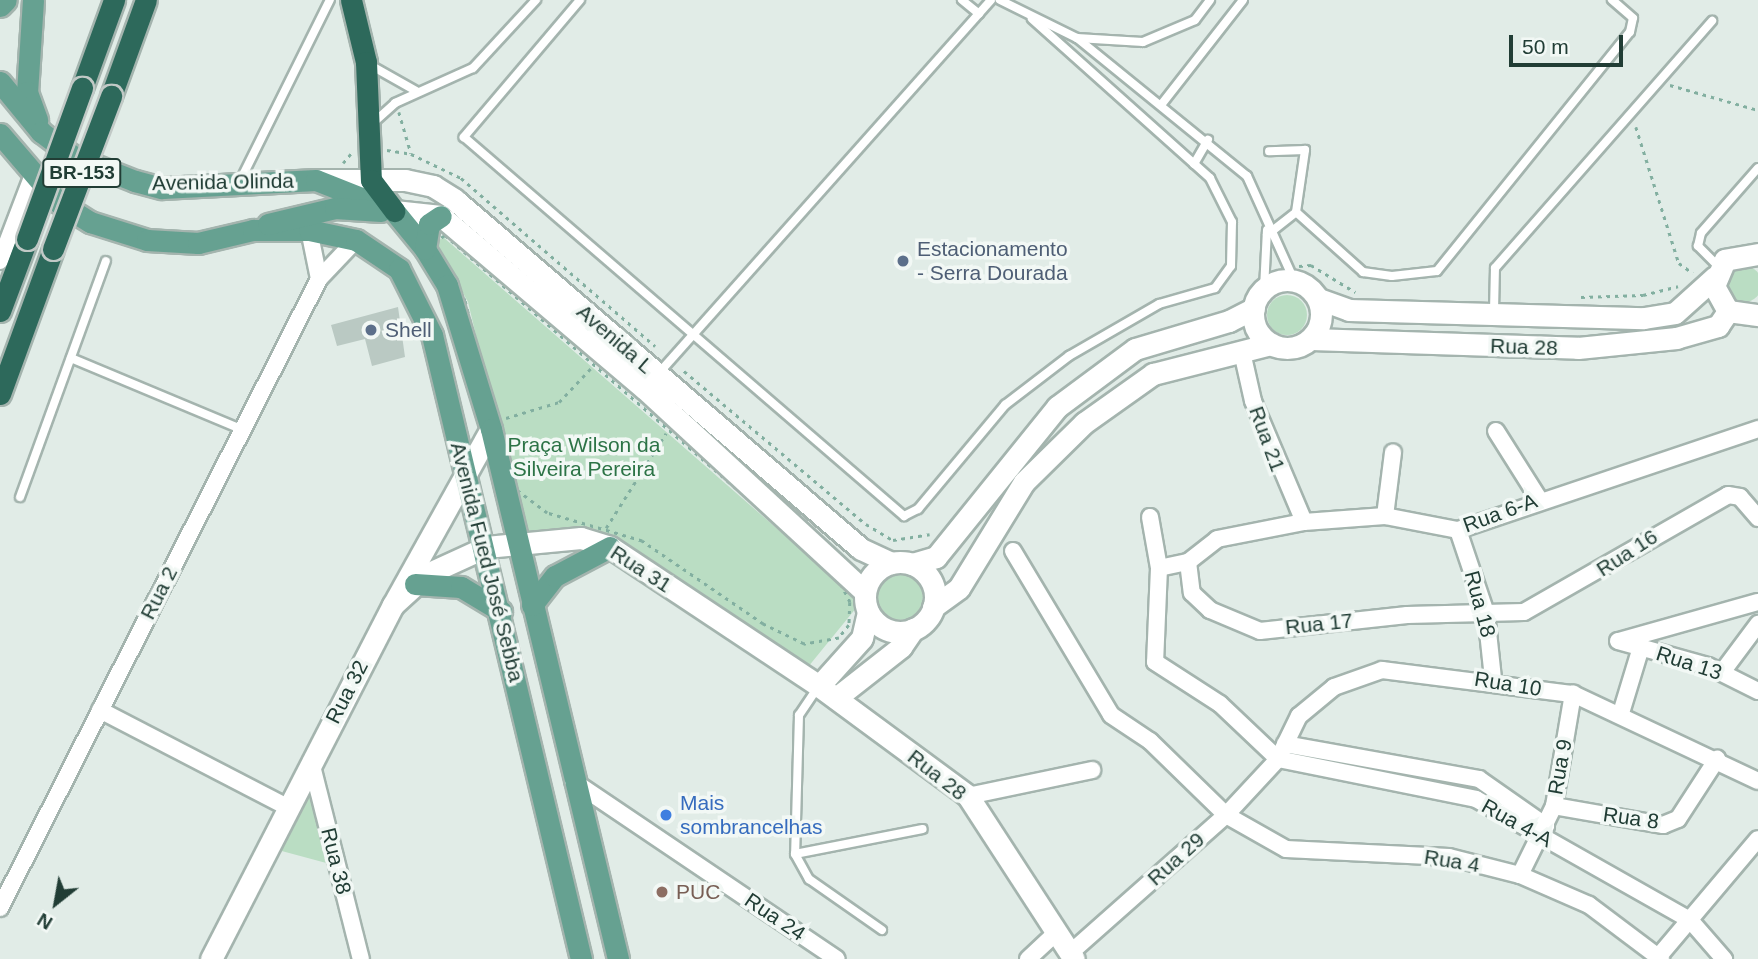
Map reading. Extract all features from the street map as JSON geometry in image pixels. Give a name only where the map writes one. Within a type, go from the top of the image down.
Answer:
[{"type":"highway","name":"BR-153","points":[[0,311],[114,0]]},
{"type":"highway","name":"BR-153","points":[[0,394],[146,0]]},
{"type":"highway","points":[[351,0],[366,62],[371,180],[394,211]]},
{"type":"main road","points":[[0,6],[6,0]]},
{"type":"main road","points":[[33,0],[27,92],[41,132]]},
{"type":"main road","name":"Avenida Olinda","points":[[0,82],[41,132],[74,157],[149,186],[237,186],[316,180],[394,211]]},
{"type":"main road","points":[[0,134],[58,202],[90,222],[147,240],[198,243],[335,208],[442,216]]},
{"type":"main road","name":"Avenida L","points":[[316,180],[405,180],[444,193],[603,352]]},
{"type":"main road","points":[[356,240],[394,211]]},
{"type":"main road","name":"Avenida Fued José Sebba","points":[[394,211],[425,249],[447,285],[492,424],[515,541],[618,959]]},
{"type":"main road","points":[[425,249],[429,224],[442,216]]},
{"type":"main road","name":"Avenida L","points":[[442,216],[603,352],[658,375],[861,549],[902,564]]},
{"type":"main road","points":[[253,230],[309,230]]},
{"type":"main road","name":"Avenida Fued José Sebba","points":[[309,230],[356,240],[399,269],[416,295],[486,547],[581,959]]},
{"type":"main road","name":"Rua 28","points":[[1318,299],[1349,310],[1494,317],[1665,315],[1696,299],[1716,268],[1733,255],[1756,251]]},
{"type":"main road","points":[[1716,268],[1716,296],[1728,311],[1756,321]]},
{"type":"main road","points":[[1291,274],[1318,299],[1321,321],[1311,339],[1292,348],[1271,344],[1153,374],[1084,423],[1024,482],[959,588],[933,607],[901,647],[827,692],[862,638],[874,573],[936,557],[1057,407],[1135,349],[1229,321],[1291,274]]},
{"type":"main road","points":[[1259,298],[1256,329],[1271,344]]},
{"type":"main road","name":"Rua 28","points":[[1311,339],[1578,348],[1676,338],[1718,326],[1728,311]]},
{"type":"main road","name":"Avenida L","points":[[658,375],[673,424],[867,602]]},
{"type":"main road","name":"Rua 32","points":[[211,959],[291,809],[311,762],[393,605],[464,470],[492,424]]},
{"type":"main road","name":"Rua 31","points":[[393,605],[415,584],[486,547],[515,541],[581,538],[605,540],[827,692]]},
{"type":"main road","points":[[532,605],[555,576],[605,540]]},
{"type":"main road","points":[[902,564],[933,586],[933,607]]},
{"type":"main road","points":[[415,584],[461,587],[501,611]]},
{"type":"main road","points":[[867,602],[883,627],[913,629]]},
{"type":"main road","name":"Rua 28","points":[[827,692],[968,796],[1054,935],[1072,957]]},
{"type":"street","points":[[0,261],[34,172]]},
{"type":"street","points":[[309,230],[319,279]]},
{"type":"street","name":"Rua 2","points":[[0,908],[319,279],[356,240]]},
{"type":"street","name":"Rua 21","points":[[1242,352],[1270,449],[1304,522]]},
{"type":"street","name":"Rua 6-A","points":[[1159,568],[1188,562],[1217,539],[1304,522],[1385,516],[1458,530],[1539,499],[1758,429]]},
{"type":"street","points":[[1496,431],[1539,499]]},
{"type":"street","points":[[1385,516],[1393,453]]},
{"type":"street","name":"Rua 16","points":[[1486,613],[1524,612],[1728,495],[1740,497],[1758,518]]},
{"type":"street","points":[[1150,517],[1159,568],[1155,662],[1220,704],[1281,751]]},
{"type":"street","name":"Rua 18","points":[[1458,530],[1486,613],[1493,680]]},
{"type":"street","points":[[1013,551],[1111,715],[1150,741],[1226,815]]},
{"type":"street","name":"Rua 17","points":[[1188,562],[1192,593],[1210,610],[1260,631],[1486,613]]},
{"type":"street","name":"Rua 13","points":[[1758,602],[1618,641],[1723,671],[1758,691]]},
{"type":"street","points":[[1723,671],[1758,624]]},
{"type":"street","points":[[1621,713],[1641,647]]},
{"type":"street","name":"Rua 10","points":[[1281,751],[1299,716],[1334,687],[1382,670],[1493,680],[1573,694],[1621,713],[1758,781]]},
{"type":"street","name":"Rua 9","points":[[1520,875],[1553,806],[1573,694]]},
{"type":"street","points":[[100,710],[291,809]]},
{"type":"street","name":"Rua 29","points":[[1072,957],[1226,815],[1281,751]]},
{"type":"street","name":"Rua 4-A","points":[[1281,751],[1476,799],[1543,830],[1690,920],[1724,959]]},
{"type":"street","name":"Rua 8","points":[[1553,806],[1663,825],[1678,820],[1717,759]]},
{"type":"street","name":"Rua 38","points":[[311,762],[362,959]]},
{"type":"street","points":[[968,796],[1092,770]]},
{"type":"street","name":"Rua 24","points":[[573,781],[838,959]]},
{"type":"street","name":"Rua 4","points":[[1226,815],[1286,849],[1449,857],[1520,875],[1590,905],[1660,957]]},
{"type":"street","points":[[1660,957],[1758,839]]},
{"type":"street","points":[[1028,959],[1054,935]]},
{"type":"lane","points":[[237,186],[330,0]]},
{"type":"lane","points":[[368,128],[395,103],[416,91],[473,68],[536,0]]},
{"type":"lane","points":[[580,0],[464,138],[896,511],[913,513],[1005,405],[1069,356],[1153,307],[1222,282],[1235,247],[1232,222],[1210,178],[1031,19]]},
{"type":"lane","points":[[962,0],[979,14]]},
{"type":"lane","points":[[658,375],[991,0]]},
{"type":"lane","points":[[1000,0],[1031,19],[1077,38],[1208,140],[1247,176],[1269,233],[1291,274]]},
{"type":"lane","points":[[1077,38],[1143,42],[1195,20],[1210,0]]},
{"type":"lane","points":[[1161,105],[1242,0]]},
{"type":"lane","points":[[1296,212],[1363,272],[1392,276],[1437,271],[1630,32],[1633,19],[1612,0]]},
{"type":"lane","points":[[1494,317],[1495,268],[1712,21]]},
{"type":"lane","points":[[366,62],[416,91]]},
{"type":"lane","points":[[1194,164],[1208,140]]},
{"type":"lane","points":[[1259,298],[1269,233],[1296,212],[1305,150],[1269,151]]},
{"type":"lane","points":[[1716,268],[1698,246],[1701,233],[1758,168]]},
{"type":"lane","points":[[20,497],[106,261]]},
{"type":"lane","points":[[71,358],[241,429]]},
{"type":"lane","points":[[827,692],[799,715],[795,854],[809,879],[882,930]]},
{"type":"lane","points":[[795,854],[923,829]]},
{"type":"path","points":[[1659,82],[1758,110]]},
{"type":"path","points":[[395,103],[411,154]]},
{"type":"path","points":[[1631,114],[1679,263],[1691,269],[1696,281],[1716,268]]},
{"type":"path","points":[[339,178],[346,152],[370,150],[411,154],[461,178],[626,320],[658,375],[866,524],[893,540],[915,541],[933,533]]},
{"type":"path","points":[[440,235],[603,352],[673,424],[837,576],[850,602],[849,625],[839,638],[804,644],[763,624],[642,541],[605,540],[547,513],[511,486],[492,424],[466,301],[435,242],[440,235]]},
{"type":"path","points":[[1291,274],[1311,265],[1359,293]]},
{"type":"path","points":[[1578,297],[1643,295],[1683,285]]},
{"type":"path","points":[[492,424],[559,402],[603,352],[626,320]]},
{"type":"path","points":[[605,540],[673,424]]},
{"type":"green space","name":"Praça Wilson da Silveira Pereira","points":[[443,237],[861,602],[808,667],[624,543],[583,531],[523,532],[468,302],[436,243]]},
{"type":"green space","points":[[1744,266],[1757,271],[1762,284],[1757,297],[1744,302],[1731,297],[1726,284],[1731,271]]},
{"type":"green space","points":[[1287,295],[1295,296],[1301,301],[1306,307],[1306,323],[1301,329],[1295,334],[1287,335],[1279,334],[1273,329],[1268,323],[1267,315],[1268,307],[1273,301],[1279,296]]},
{"type":"green space","points":[[900,574],[916,581],[923,597],[916,613],[900,620],[884,613],[877,597],[884,581]]},
{"type":"green space","points":[[310,790],[330,864],[278,850]]},
{"type":"building","points":[[398,307],[405,357],[372,366],[365,339],[337,346],[331,325]]},
{"type":"place","name":"Estacionamento - Serra Dourada","points":[[903,261]]},
{"type":"place","name":"Shell","points":[[371,330]]},
{"type":"place","name":"Mais sombrancelhas","points":[[666,815]]},
{"type":"place","name":"PUC","points":[[662,892]]}]
